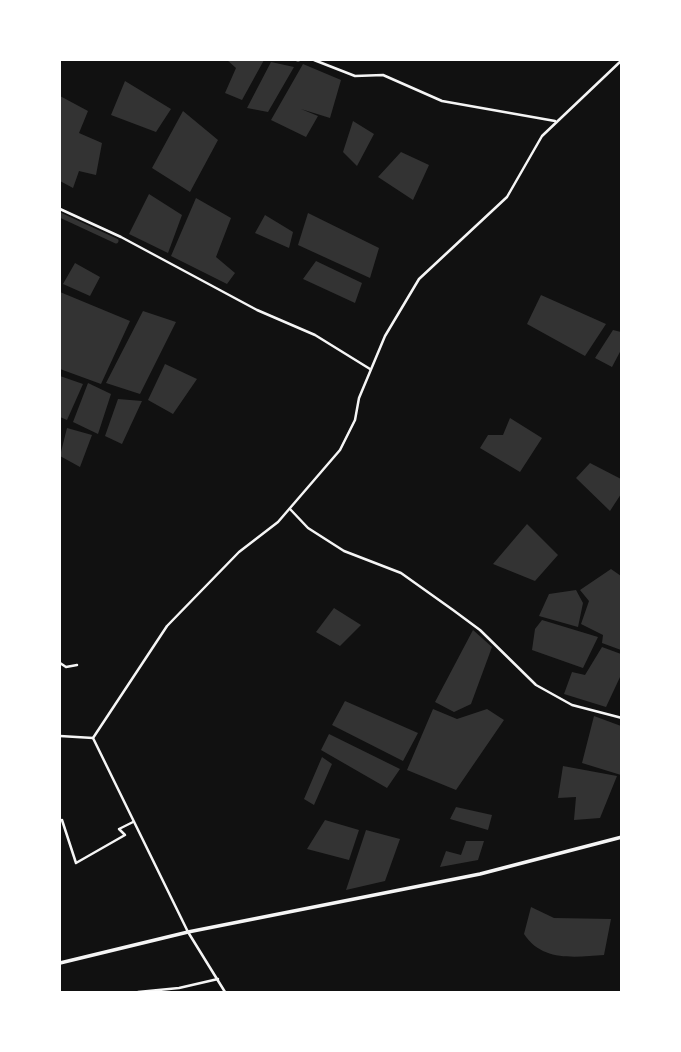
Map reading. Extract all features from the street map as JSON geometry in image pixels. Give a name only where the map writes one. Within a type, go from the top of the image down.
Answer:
[{"type":"highway","points":[[60,962],[188,932],[480,874],[621,837]]},
{"type":"street","points":[[314,60],[355,76],[383,75],[442,101],[555,121]]},
{"type":"street","points":[[93,738],[167,626],[239,552],[290,509],[340,450],[355,420],[371,369],[401,306],[419,279],[467,238],[508,197],[542,136],[621,60]]},
{"type":"street","points":[[60,209],[121,237],[257,310],[315,335],[371,369]]},
{"type":"street","points":[[290,509],[308,528],[344,551],[401,573],[453,610],[480,630],[536,685],[572,705],[621,718]]},
{"type":"street","points":[[60,663],[66,667],[77,665]]},
{"type":"street","points":[[60,736],[93,738]]},
{"type":"street","points":[[93,738],[188,932],[225,992]]},
{"type":"street","points":[[62,820],[76,863],[125,835],[119,829],[133,822]]},
{"type":"street","points":[[138,992],[179,988],[218,979]]},
{"type":"shaded area","points":[[227,60],[264,60],[242,100],[225,93],[236,68]]},
{"type":"shaded area","points":[[271,62],[294,67],[268,112],[247,108]]},
{"type":"shaded area","points":[[303,64],[341,80],[330,118],[301,109],[318,116],[306,137],[271,120]]},
{"type":"shaded area","points":[[125,81],[171,109],[156,132],[111,115]]},
{"type":"shaded area","points":[[60,96],[88,111],[79,133],[102,143],[96,175],[79,171],[73,188],[60,181]]},
{"type":"shaded area","points":[[183,111],[218,140],[190,192],[152,168]]},
{"type":"shaded area","points":[[353,121],[374,134],[357,166],[343,152]]},
{"type":"shaded area","points":[[401,152],[429,165],[413,200],[378,177]]},
{"type":"shaded area","points":[[149,194],[182,215],[168,253],[129,234]]},
{"type":"shaded area","points":[[196,198],[231,218],[216,257],[235,273],[227,284],[171,256]]},
{"type":"shaded area","points":[[308,213],[379,248],[370,278],[298,245]]},
{"type":"shaded area","points":[[265,215],[293,232],[289,248],[255,233]]},
{"type":"shaded area","points":[[316,261],[362,283],[355,303],[303,279]]},
{"type":"shaded area","points":[[75,263],[100,277],[90,296],[63,284]]},
{"type":"shaded area","points":[[60,292],[130,321],[101,384],[60,369]]},
{"type":"shaded area","points":[[541,295],[606,324],[585,356],[527,324]]},
{"type":"shaded area","points":[[143,311],[176,322],[140,394],[106,383]]},
{"type":"shaded area","points":[[613,330],[621,332],[621,350],[612,367],[595,358]]},
{"type":"shaded area","points":[[165,364],[197,379],[173,414],[148,400]]},
{"type":"shaded area","points":[[60,376],[83,384],[67,420],[60,417]]},
{"type":"shaded area","points":[[88,383],[111,394],[98,434],[73,422]]},
{"type":"shaded area","points":[[118,399],[142,401],[122,444],[105,436]]},
{"type":"shaded area","points":[[510,418],[542,438],[520,472],[480,448],[488,435],[503,435]]},
{"type":"shaded area","points":[[67,428],[92,435],[80,467],[60,456]]},
{"type":"shaded area","points":[[590,463],[621,479],[621,494],[610,511],[576,478]]},
{"type":"shaded area","points":[[527,524],[558,555],[535,581],[493,564]]},
{"type":"shaded area","points":[[611,569],[621,576],[621,650],[602,643],[603,635],[581,624],[589,601],[580,590]]},
{"type":"shaded area","points":[[576,590],[583,603],[578,627],[539,616],[549,594]]},
{"type":"shaded area","points":[[334,608],[361,625],[340,646],[316,632]]},
{"type":"shaded area","points":[[542,620],[598,637],[583,668],[532,650],[535,629]]},
{"type":"shaded area","points":[[473,630],[492,647],[471,704],[454,712],[435,702]]},
{"type":"shaded area","points":[[602,647],[621,654],[621,675],[606,707],[564,694],[572,672],[585,675]]},
{"type":"shaded area","points":[[345,701],[418,733],[403,761],[332,725]]},
{"type":"shaded area","points":[[433,709],[457,719],[487,709],[504,720],[456,790],[407,770]]},
{"type":"shaded area","points":[[594,716],[621,726],[621,775],[582,763]]},
{"type":"shaded area","points":[[329,734],[400,769],[387,788],[321,750]]},
{"type":"shaded area","points":[[322,757],[332,764],[314,805],[304,799]]},
{"type":"shaded area","points":[[563,766],[617,776],[600,818],[574,820],[576,797],[558,798]]},
{"type":"shaded area","points":[[456,807],[492,815],[488,830],[450,819]]},
{"type":"shaded area","points":[[325,820],[359,830],[349,860],[307,849]]},
{"type":"shaded area","points":[[366,830],[400,839],[385,881],[346,890]]},
{"type":"shaded area","points":[[466,841],[484,841],[478,860],[440,867],[446,851],[461,855]]},
{"type":"shaded area","points":[[531,907],[554,918],[611,919],[604,955],[560,956],[540,949],[524,934]]},
{"type":"waterway","points":[[60,215],[116,241]]}]
